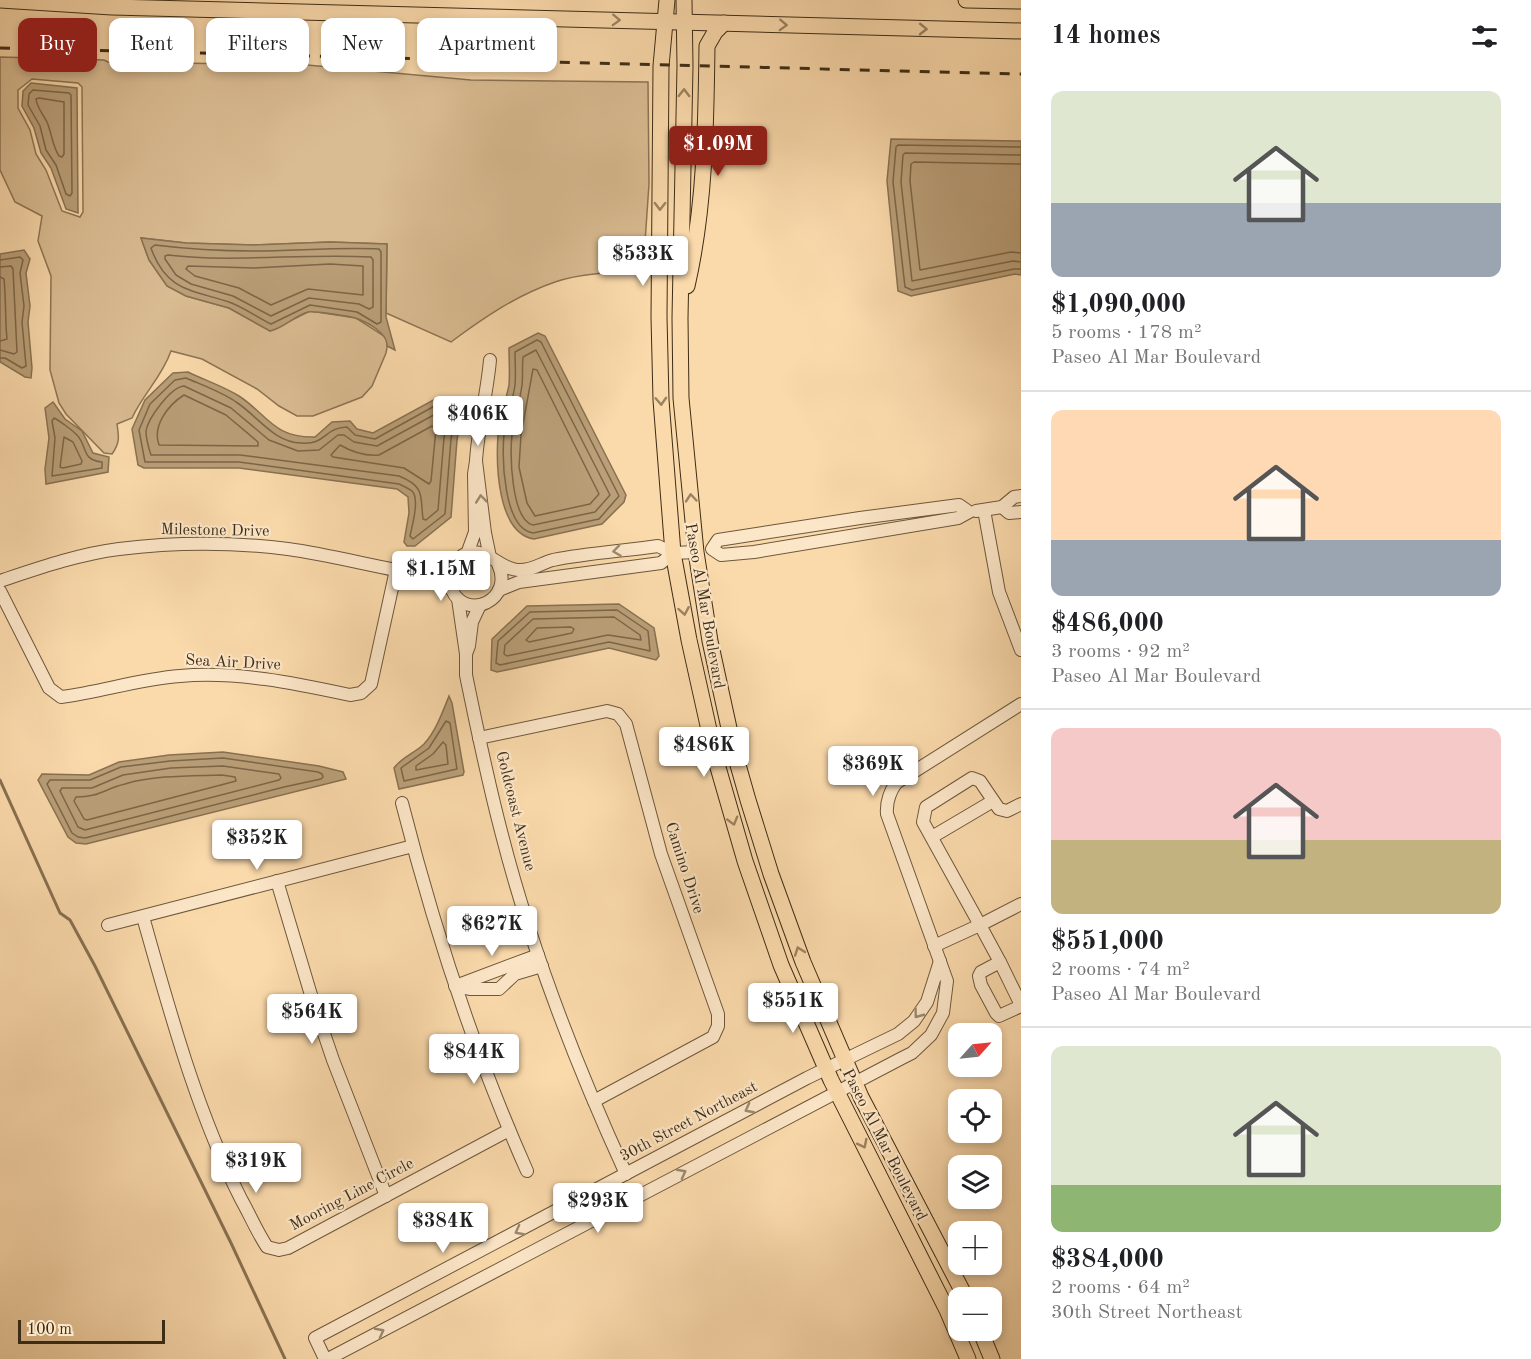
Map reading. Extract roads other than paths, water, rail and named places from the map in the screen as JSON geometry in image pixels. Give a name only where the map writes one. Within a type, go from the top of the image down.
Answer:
[{"type":"main road","points":[[0,0],[112,8],[1021,31]]},
{"type":"main road","points":[[272,11],[300,0]]},
{"type":"main road","name":"Paseo Al Mar Boulevard","points":[[667,0],[661,66],[659,317],[661,400],[673,553],[689,640],[715,757],[745,861],[781,964],[836,1092],[947,1310],[968,1359]]},
{"type":"main road","name":"Paseo Al Mar Boulevard","points":[[684,0],[681,398],[696,552],[710,641],[734,751],[748,800],[771,874],[803,962],[855,1082],[960,1287]]},
{"type":"main road","points":[[966,0],[1021,1]]},
{"type":"main road","points":[[680,318],[697,242],[704,150],[707,46],[715,32],[724,23]]},
{"type":"main road","points":[[985,1341],[992,1359]]},
{"type":"street","points":[[467,554],[475,532],[474,474],[490,360]]},
{"type":"street","points":[[476,461],[485,533],[502,577],[500,590]]},
{"type":"street","points":[[969,512],[959,505],[860,518],[718,540],[712,549],[721,555],[754,552],[958,518],[969,512],[1002,507],[1014,496],[1021,496]]},
{"type":"street","points":[[1002,507],[1009,513],[1021,512]]},
{"type":"street","points":[[984,510],[999,592],[1021,650]]},
{"type":"street","name":"Milestone Drive","points":[[0,581],[52,564],[117,549],[179,543],[235,544],[288,549],[434,578],[450,588]]},
{"type":"street","points":[[673,553],[661,563],[519,582],[500,590],[490,601],[480,605],[471,605],[458,599],[450,588],[449,574],[456,561],[467,554],[481,553],[517,570],[533,569],[551,561],[658,546],[673,553],[696,552]]},
{"type":"street","name":"Milestone Drive","points":[[396,570],[434,568],[456,561]]},
{"type":"street","name":"Sea Air Drive","points":[[0,591],[49,688],[61,697],[135,681],[192,675],[224,675],[280,681],[350,695],[361,693],[370,684],[396,570]]},
{"type":"street","name":"Goldcoast Avenue","points":[[458,599],[466,654],[466,675],[502,837],[540,960],[594,1101],[626,1174]]},
{"type":"street","name":"Goldcoast Avenue","points":[[466,654],[472,622],[480,605]]},
{"type":"street","name":"30th Street Northeast","points":[[940,961],[927,1002],[914,1021],[898,1034],[826,1069],[315,1338],[326,1359],[912,1053],[931,1035],[943,1013],[947,981],[940,961],[934,946],[887,814],[886,804],[890,791],[896,783],[909,774],[1021,704]]},
{"type":"street","name":"Camino Drive","points":[[479,738],[607,711],[618,714],[626,723],[661,854],[718,1014],[718,1026],[713,1037],[594,1101]]},
{"type":"street","points":[[1000,962],[981,972],[979,976],[981,985],[996,1013],[1003,1016],[1021,1006],[1000,962],[924,822],[926,807],[972,778],[980,780],[999,809],[1007,811],[1021,804]]},
{"type":"street","points":[[932,837],[993,801]]},
{"type":"street","points":[[402,803],[455,986],[481,1061],[527,1171]]},
{"type":"street","points":[[108,925],[413,846]]},
{"type":"street","points":[[277,881],[333,1060],[386,1196]]},
{"type":"street","points":[[934,946],[1021,904]]},
{"type":"street","name":"Mooring Line Circle","points":[[143,917],[201,1106],[226,1168],[267,1247],[279,1250],[288,1248],[509,1131]]},
{"type":"street","points":[[455,986],[540,960]]},
{"type":"street","points":[[455,986],[471,989],[500,989],[515,974],[540,960]]},
{"type":"water","points":[[31,83],[77,88],[78,213],[66,209],[51,168],[41,153],[34,128],[22,106],[23,91]]},
{"type":"water","points":[[891,139],[1021,141],[1021,275],[1015,274],[911,296],[898,291],[887,181]]},
{"type":"water","points":[[141,238],[186,243],[254,245],[330,242],[387,244],[386,317],[395,350],[387,346],[384,337],[377,330],[354,318],[308,312],[270,331],[229,308],[186,296],[167,286],[149,260]]},
{"type":"water","points":[[24,250],[30,259],[26,273],[30,306],[28,322],[31,378],[25,377],[0,362],[0,254]]},
{"type":"water","points":[[538,333],[545,336],[626,495],[624,502],[602,524],[534,539],[522,534],[512,524],[506,511],[501,496],[497,448],[500,422],[509,385],[509,348]]},
{"type":"water","points":[[188,372],[233,392],[272,424],[289,434],[301,436],[315,437],[332,422],[350,421],[357,429],[373,433],[439,397],[457,397],[464,401],[457,440],[451,517],[415,546],[407,546],[404,542],[409,513],[408,497],[397,489],[239,468],[144,468],[138,465],[132,429],[145,400],[173,373]]},
{"type":"water","points":[[53,402],[65,419],[82,431],[93,453],[109,457],[108,472],[46,484],[45,469],[49,438],[45,408]]},
{"type":"water","points":[[619,604],[654,628],[659,656],[656,660],[609,648],[497,672],[491,670],[492,639],[527,606]]},
{"type":"water","points":[[449,696],[463,775],[399,789],[394,768],[428,739],[439,721]]},
{"type":"water","points":[[223,752],[319,766],[343,772],[346,779],[86,844],[76,843],[68,837],[38,780],[42,774],[89,775],[119,762],[169,755]]},
{"type":"waterway","points":[[0,780],[60,913],[70,920],[95,966],[231,1243],[285,1359]]},
{"type":"railway","points":[[0,48],[1021,74]]}]
